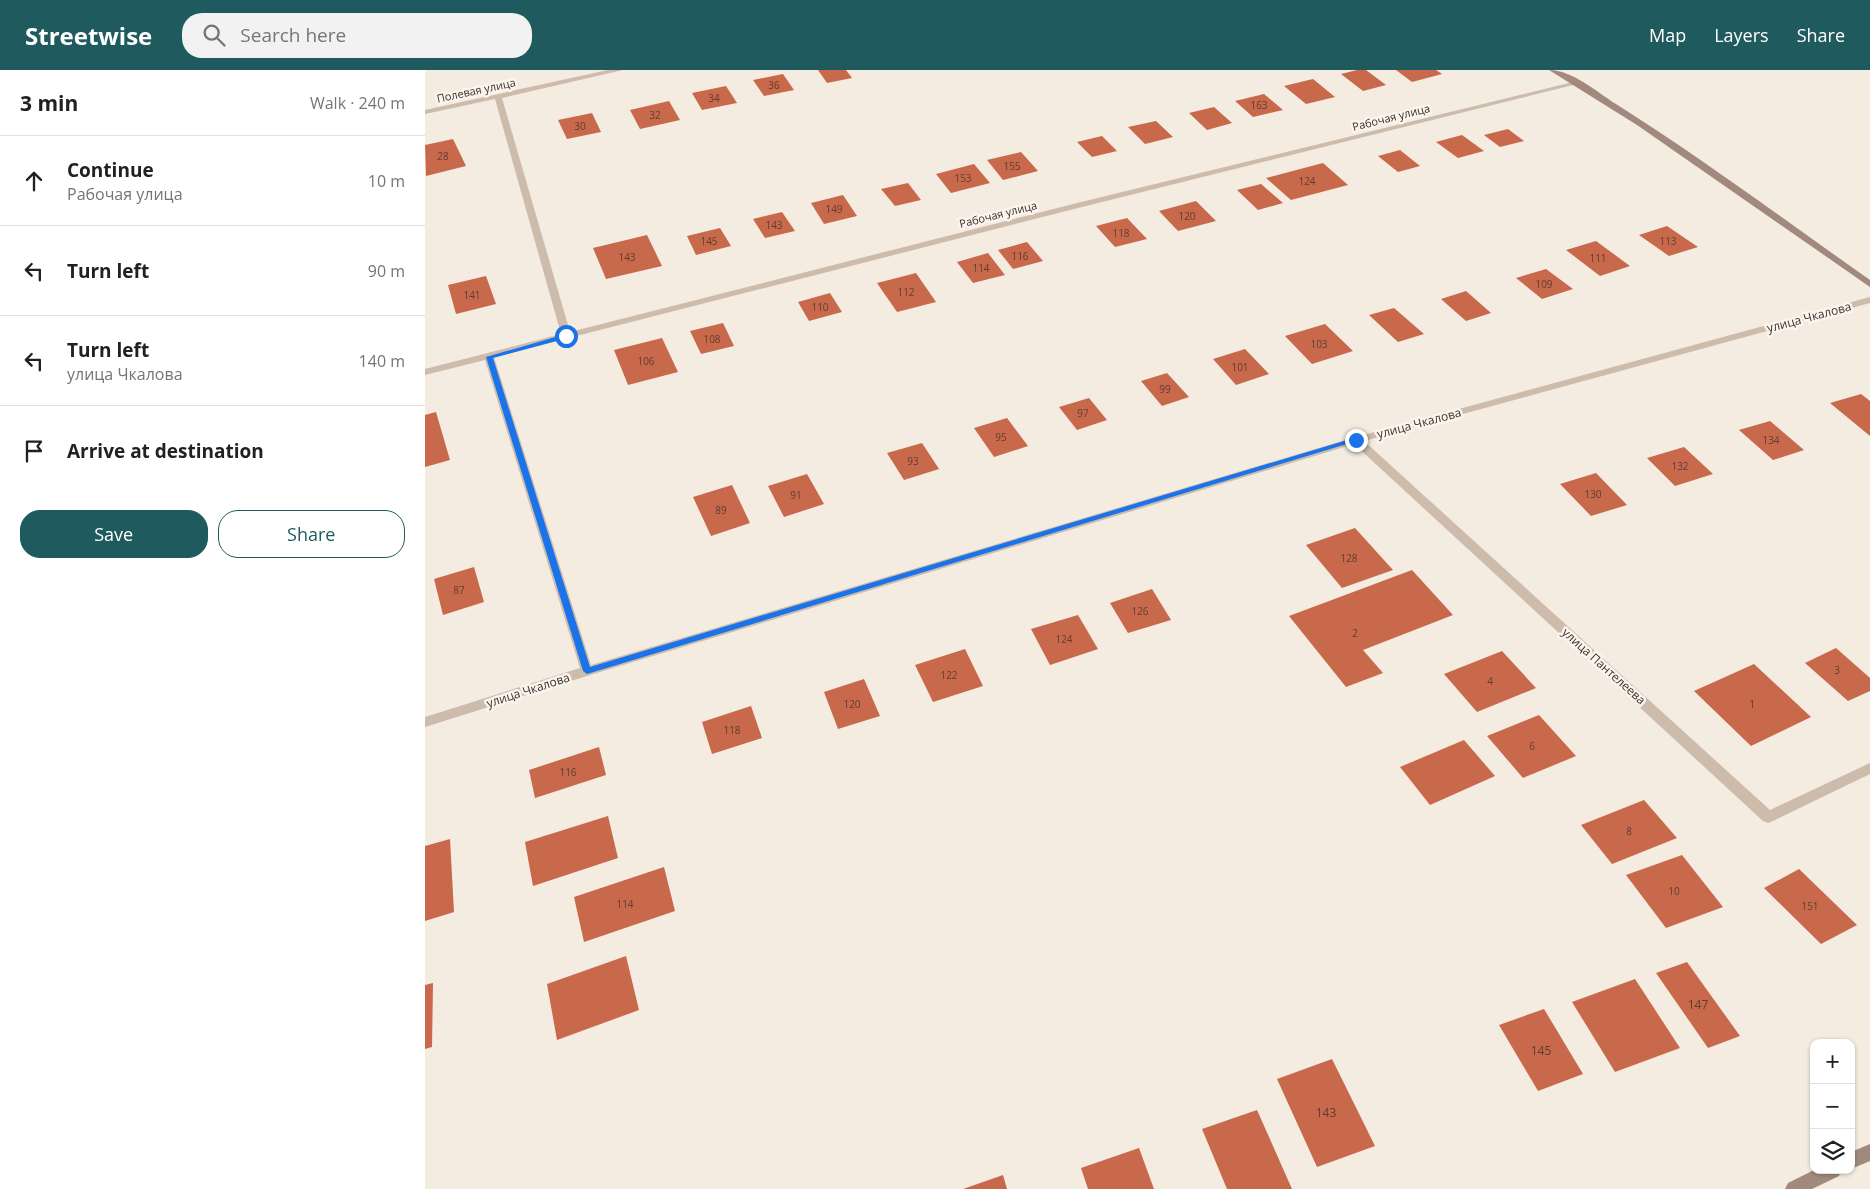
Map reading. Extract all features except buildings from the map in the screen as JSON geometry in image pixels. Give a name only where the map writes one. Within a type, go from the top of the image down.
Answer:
[{"type":"main road","points":[[1553,70],[1577,82],[1640,122],[1870,284]]},
{"type":"main road","points":[[1855,1159],[1870,1152]]},
{"type":"main road","points":[[1793,1189],[1825,1174]]},
{"type":"street","name":"Полевая улица","points":[[425,112],[498,98],[619,70]]},
{"type":"street","name":"Рабочая улица","points":[[425,372],[1080,205],[1577,82]]},
{"type":"street","points":[[498,98],[566,336]]},
{"type":"street","name":"улица Чкалова","points":[[425,722],[587,671],[1356,440],[1870,300]]},
{"type":"street","points":[[489,357],[587,671]]},
{"type":"street","name":"улица Пантелеева","points":[[1356,440],[1768,817],[1870,768]]},
{"type":"route","points":[[566,336],[489,357],[587,671],[1356,440]]}]
